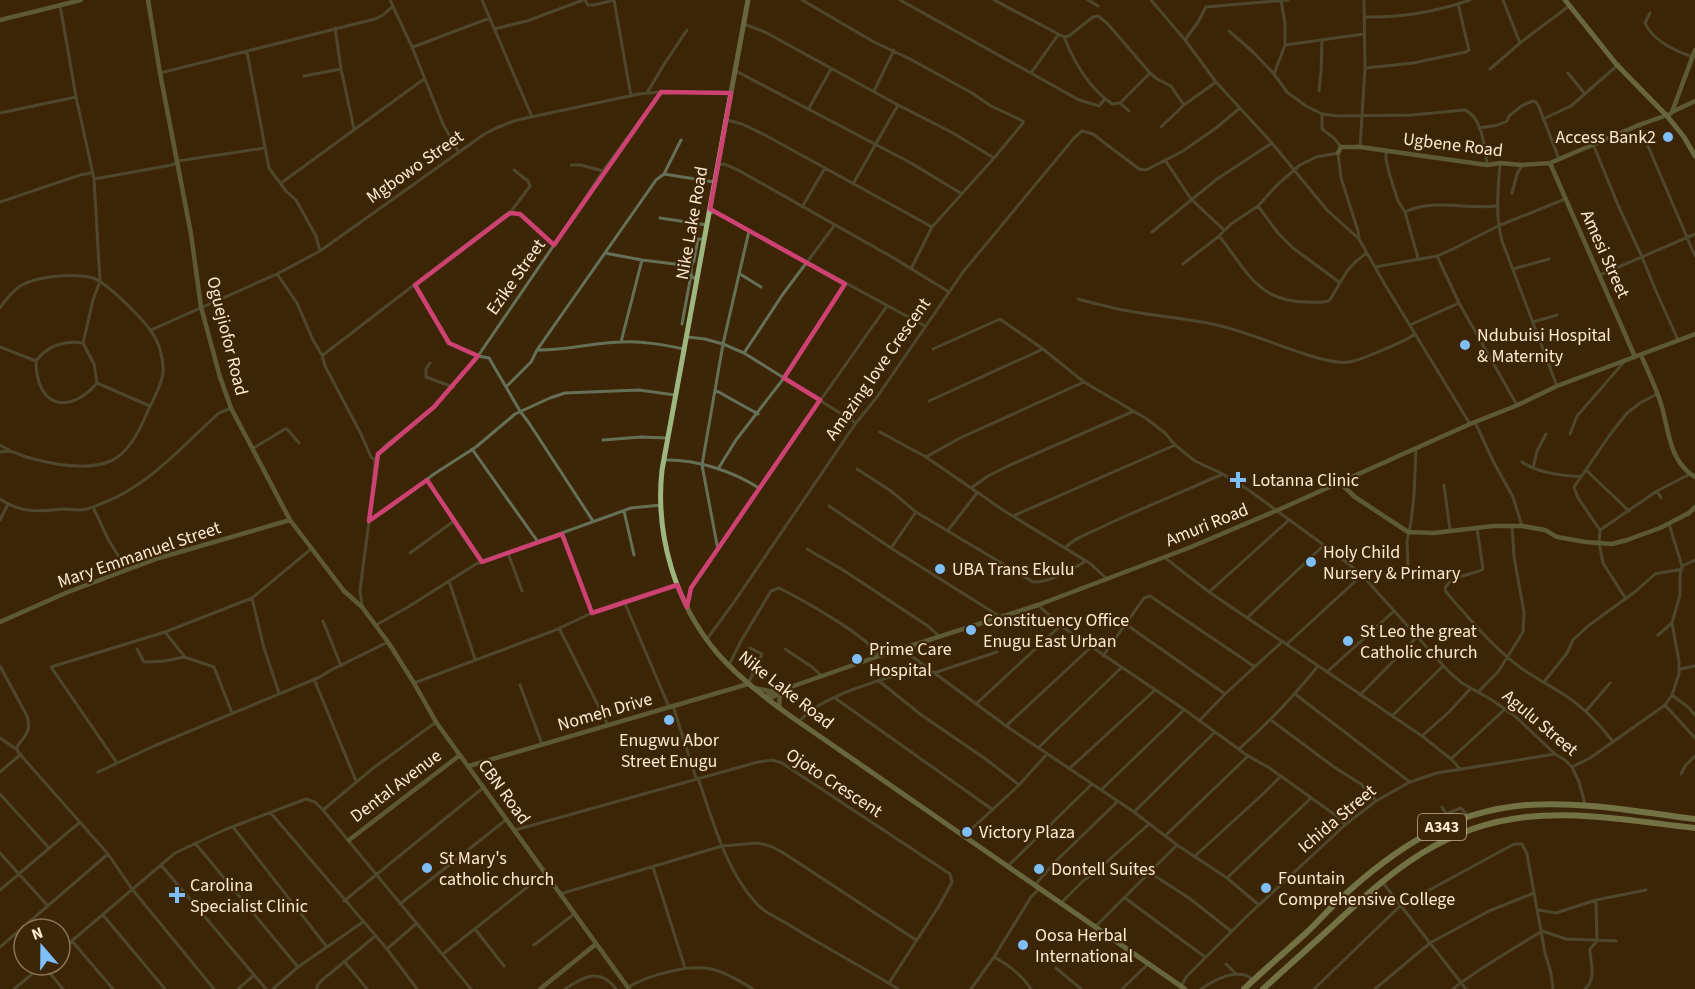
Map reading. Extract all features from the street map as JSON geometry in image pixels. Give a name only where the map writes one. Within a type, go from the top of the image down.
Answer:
[{"type":"highway","name":"A343","points":[[1244,989],[1373,869],[1420,837],[1451,822],[1497,809],[1526,805],[1586,807],[1695,819]]},
{"type":"highway","name":"A343","points":[[1263,989],[1382,881],[1421,852],[1469,830],[1508,819],[1572,816],[1695,828]]},
{"type":"main road","points":[[0,20],[81,0]]},
{"type":"main road","name":"Oguejiofor Road","points":[[148,0],[178,160],[201,307],[220,377],[231,408],[290,520],[344,591],[362,607]]},
{"type":"main road","name":"Nike Lake Road","points":[[748,0],[663,460],[660,485],[662,525],[677,585],[687,607],[707,639],[751,686],[799,722],[1183,987]]},
{"type":"main road","points":[[1568,3],[1618,65],[1670,114],[1695,154]]},
{"type":"main road","points":[[1670,114],[1695,50]]},
{"type":"main road","name":"Ugbene Road","points":[[1341,147],[1386,150],[1487,165],[1550,163],[1670,114],[1695,101]]},
{"type":"main road","points":[[1338,153],[1341,147]]},
{"type":"main road","name":"Amesi Street","points":[[1550,163],[1635,357]]},
{"type":"main road","name":"Amuri Road","points":[[767,698],[879,656],[1038,605],[1164,557],[1278,510],[1557,386],[1695,334]]},
{"type":"main road","points":[[1641,355],[1657,394],[1674,454],[1686,471],[1693,475]]},
{"type":"main road","points":[[1339,482],[1355,497],[1408,532],[1434,533],[1522,526],[1545,530],[1557,537],[1599,543],[1621,542],[1650,532],[1689,513],[1695,507]]},
{"type":"main road","name":"Mary Emmanuel Street","points":[[0,622],[68,592],[159,558],[290,520]]},
{"type":"main road","name":"CBN Road","points":[[362,607],[388,642],[436,722],[628,988]]},
{"type":"main road","points":[[751,686],[777,693],[779,707]]},
{"type":"main road","name":"Nomeh Drive","points":[[469,766],[751,686]]},
{"type":"main road","name":"Dental Avenue","points":[[349,840],[460,755]]},
{"type":"main road","points":[[540,989],[596,944]]},
{"type":"street","points":[[390,0],[443,124],[459,153]]},
{"type":"street","points":[[482,0],[532,117]]},
{"type":"street","points":[[494,29],[527,21],[584,0],[588,5],[615,0],[631,96]]},
{"type":"street","points":[[802,0],[874,42],[894,50],[991,106],[1023,121],[994,158],[932,227],[911,269]]},
{"type":"street","points":[[900,0],[1079,100],[1099,106],[1104,99]]},
{"type":"street","points":[[994,0],[1065,37],[1093,17],[1098,16],[1119,36],[1150,73],[1171,86],[1184,105]]},
{"type":"street","points":[[1088,0],[1098,6]]},
{"type":"street","points":[[1150,0],[1185,40],[1216,82],[1272,143],[1327,210],[1359,239],[1415,334],[1473,423],[1513,497],[1522,526]]},
{"type":"street","points":[[1274,74],[1285,45],[1285,24],[1281,0]]},
{"type":"street","points":[[1185,40],[1206,7],[1288,0]]},
{"type":"street","points":[[1360,147],[1365,68],[1364,0]]},
{"type":"street","points":[[1450,0],[1452,6]]},
{"type":"street","points":[[1364,17],[1406,16],[1470,0]]},
{"type":"street","points":[[1503,0],[1520,43]]},
{"type":"street","points":[[1490,69],[1568,3]]},
{"type":"street","points":[[1365,68],[1413,63],[1469,50],[1458,4]]},
{"type":"street","points":[[60,7],[94,179],[100,281],[83,343],[94,364],[97,383],[89,393],[67,404],[48,398],[42,390],[36,361],[49,348],[66,343],[83,343]]},
{"type":"street","points":[[160,73],[375,19],[392,7]]},
{"type":"street","points":[[1650,13],[1645,23],[1650,31],[1675,51],[1693,57]]},
{"type":"street","points":[[412,47],[490,18]]},
{"type":"street","points":[[744,24],[765,32],[953,133],[994,158]]},
{"type":"street","points":[[335,28],[354,129]]},
{"type":"street","points":[[647,93],[687,30]]},
{"type":"street","points":[[1229,31],[1274,74],[1287,92],[1322,114],[1412,115],[1462,109],[1470,112],[1484,137],[1487,165]]},
{"type":"street","points":[[1285,45],[1364,34]]},
{"type":"street","points":[[1032,73],[1058,35]]},
{"type":"street","points":[[1065,37],[1081,71],[1104,99],[1112,104],[1120,103],[1150,73]]},
{"type":"street","points":[[1319,91],[1322,40]]},
{"type":"street","points":[[874,91],[894,50]]},
{"type":"street","points":[[247,52],[269,168],[273,176],[296,200],[316,236],[320,251]]},
{"type":"street","points":[[1543,119],[1571,106],[1618,65]]},
{"type":"street","points":[[304,76],[341,69]]},
{"type":"street","points":[[809,108],[831,69]]},
{"type":"street","points":[[735,70],[875,144],[962,194]]},
{"type":"street","points":[[1568,72],[1585,94]]},
{"type":"street","points":[[281,183],[424,79]]},
{"type":"street","points":[[1161,128],[1172,115],[1216,82]]},
{"type":"street","name":"Ezike Street","points":[[375,460],[382,449],[434,407],[453,387],[477,356],[603,171],[661,92]]},
{"type":"street","name":"Mgbowo Street","points":[[151,330],[277,274],[320,251],[496,128],[532,117],[647,93],[731,93]]},
{"type":"street","points":[[0,113],[76,97]]},
{"type":"street","points":[[1479,128],[1507,121],[1509,116],[1523,105],[1536,102],[1559,159]]},
{"type":"street","points":[[1120,103],[1128,111]]},
{"type":"street","points":[[853,184],[898,105]]},
{"type":"street","points":[[1224,230],[1191,199],[1165,159],[1202,139],[1239,108]]},
{"type":"street","points":[[1322,114],[1322,129],[1341,147]]},
{"type":"street","points":[[726,119],[765,135],[932,227]]},
{"type":"street","points":[[1639,125],[1695,256]]},
{"type":"street","name":"Amazing love Crescent","points":[[707,639],[969,264],[1068,144],[1082,132],[1093,134],[1143,170],[1165,159]]},
{"type":"street","points":[[506,387],[531,362],[537,350],[656,180],[664,174],[681,140]]},
{"type":"street","points":[[1152,232],[1217,179],[1272,143]]},
{"type":"street","points":[[1593,144],[1678,340]]},
{"type":"street","points":[[94,179],[172,165],[178,160],[265,147]]},
{"type":"street","points":[[1386,150],[1390,176],[1398,201],[1405,212],[1418,258]]},
{"type":"street","points":[[1183,264],[1224,230],[1258,206],[1294,169],[1316,157],[1338,153],[1341,178],[1359,239]]},
{"type":"street","points":[[1500,163],[1496,206],[1498,226],[1557,386]]},
{"type":"street","points":[[717,165],[724,164],[738,170],[949,292]]},
{"type":"street","points":[[571,165],[582,165],[603,171]]},
{"type":"street","points":[[1512,192],[1522,165]]},
{"type":"street","points":[[802,207],[825,168]]},
{"type":"street","points":[[510,213],[530,186],[528,181],[514,170]]},
{"type":"street","points":[[0,202],[92,173]]},
{"type":"street","points":[[664,174],[715,182]]},
{"type":"street","points":[[1375,267],[1437,256],[1498,226],[1565,199]]},
{"type":"street","points":[[1258,206],[1278,233],[1293,248],[1339,282]]},
{"type":"street","points":[[1405,212],[1416,208],[1437,206],[1496,206]]},
{"type":"street","points":[[709,213],[715,212],[926,326]]},
{"type":"street","points":[[322,356],[505,215],[520,214],[554,245]]},
{"type":"street","points":[[660,218],[707,225]]},
{"type":"street","points":[[744,352],[834,226]]},
{"type":"street","points":[[718,550],[702,465],[723,344],[749,231]]},
{"type":"street","points":[[1600,275],[1695,234]]},
{"type":"street","points":[[1219,236],[1252,280],[1270,294],[1294,302],[1329,301],[1351,266],[1367,254]]},
{"type":"street","points":[[682,324],[691,266],[698,239],[704,239]]},
{"type":"street","points":[[605,253],[691,266]]},
{"type":"street","points":[[1437,256],[1459,303],[1518,405]]},
{"type":"street","points":[[1513,269],[1549,259]]},
{"type":"street","points":[[621,342],[642,260]]},
{"type":"street","points":[[277,274],[297,303],[325,366],[371,457],[375,460],[374,491],[360,590],[362,607]]},
{"type":"street","points":[[740,274],[761,287]]},
{"type":"street","points":[[691,275],[697,280]]},
{"type":"street","points":[[0,308],[20,286],[30,281],[66,276],[93,278],[100,281],[127,305],[151,330],[160,350],[163,372],[160,385],[142,426],[126,450],[109,461],[94,465],[72,466],[27,457],[0,445]]},
{"type":"street","points":[[718,469],[736,440],[784,378],[845,284]]},
{"type":"street","points":[[415,285],[450,343],[477,356],[489,358],[520,411],[593,521]]},
{"type":"street","points":[[1078,299],[1123,310],[1219,325],[1290,350],[1335,361],[1347,362],[1361,358],[1402,342],[1415,334]]},
{"type":"street","points":[[1410,325],[1459,303]]},
{"type":"street","points":[[687,607],[691,588],[887,306]]},
{"type":"street","points":[[1533,322],[1557,315]]},
{"type":"street","name":"Agulu Street","points":[[933,349],[1000,319],[1084,382],[1166,433],[1175,445],[1195,461],[1224,474],[1278,510],[1362,575],[1443,666],[1462,683],[1479,691],[1516,717],[1555,754],[1565,760],[1572,767],[1579,782],[1586,807]]},
{"type":"street","points":[[687,337],[705,339],[744,352],[856,423]]},
{"type":"street","points":[[537,350],[621,342],[643,342],[684,349]]},
{"type":"street","points":[[0,347],[36,361]]},
{"type":"street","points":[[929,401],[1043,350]]},
{"type":"street","points":[[1570,434],[1577,416],[1626,360]]},
{"type":"street","points":[[430,363],[426,369],[426,377],[453,387]]},
{"type":"street","points":[[926,457],[960,438],[1084,382]]},
{"type":"street","points":[[97,383],[150,406]]},
{"type":"street","points":[[369,521],[472,449],[520,411],[550,398],[565,393],[639,390],[675,395]]},
{"type":"street","points":[[715,390],[758,414]]},
{"type":"street","points":[[1626,599],[1603,563],[1599,543],[1600,530],[1578,498],[1574,487],[1627,413],[1657,394]]},
{"type":"street","points":[[0,499],[18,509],[35,512],[81,510],[93,507],[135,488],[158,470],[219,413],[231,408]]},
{"type":"street","points":[[971,488],[987,476],[1010,465],[1134,411]]},
{"type":"street","points":[[252,448],[285,429],[299,443]]},
{"type":"street","points":[[880,432],[926,457],[977,493],[1086,561],[1107,579]]},
{"type":"street","points":[[1533,468],[1537,451],[1546,434]]},
{"type":"street","points":[[603,440],[641,437],[667,438]]},
{"type":"street","points":[[1013,516],[1175,445]]},
{"type":"street","points":[[1408,565],[1407,541],[1414,495],[1416,448]]},
{"type":"street","points":[[472,449],[538,542]]},
{"type":"street","points":[[0,452],[9,450]]},
{"type":"street","points":[[663,460],[678,459],[718,469],[759,488]]},
{"type":"street","points":[[1522,462],[1533,468],[1558,474],[1581,476]]},
{"type":"street","points":[[857,469],[891,491],[916,512],[1035,582],[1050,579],[1086,561]]},
{"type":"street","points":[[1586,470],[1629,511]]},
{"type":"street","points":[[1065,548],[1085,535],[1224,474]]},
{"type":"street","points":[[1600,530],[1657,491],[1693,475]]},
{"type":"street","points":[[426,480],[482,562]]},
{"type":"street","points":[[1444,485],[1450,531]]},
{"type":"street","points":[[1657,491],[1660,498]]},
{"type":"street","points":[[948,530],[977,493]]},
{"type":"street","points":[[0,520],[8,504]]},
{"type":"street","points":[[375,626],[482,562],[631,508],[661,505]]},
{"type":"street","points":[[829,506],[999,616]]},
{"type":"street","points":[[93,507],[108,539],[127,570]]},
{"type":"street","points":[[624,511],[634,555]]},
{"type":"street","points":[[891,548],[916,512]]},
{"type":"street","points":[[1209,592],[1288,520]]},
{"type":"street","points":[[410,553],[454,521]]},
{"type":"street","points":[[1572,767],[1590,758],[1665,705],[1672,695],[1680,669],[1672,623],[1680,595],[1682,568],[1669,523]]},
{"type":"street","points":[[1479,691],[1498,672],[1522,632],[1524,612],[1514,557],[1512,526]]},
{"type":"street","points":[[1477,528],[1483,569],[1461,576],[1447,584],[1446,592],[1517,665],[1561,692],[1586,711],[1613,742]]},
{"type":"street","points":[[562,534],[592,613]]},
{"type":"street","points":[[1248,617],[1324,545]]},
{"type":"street","points":[[117,763],[51,667],[165,632],[252,598],[312,548]]},
{"type":"street","points":[[807,549],[928,626],[939,636]]},
{"type":"street","points":[[508,553],[522,591]]},
{"type":"street","points":[[1164,557],[1209,592],[1422,736],[1451,759],[1460,770]]},
{"type":"street","points":[[1543,682],[1567,653],[1579,633],[1626,599],[1655,574],[1682,568],[1695,560]]},
{"type":"street","points":[[1287,644],[1362,575]]},
{"type":"street","points":[[449,580],[475,659]]},
{"type":"street","points":[[414,683],[624,601],[677,585]]},
{"type":"street","points":[[729,665],[771,591],[779,588],[850,630],[873,647],[879,656]]},
{"type":"street","points":[[1103,656],[1144,598],[1150,596],[1255,667]]},
{"type":"street","points":[[252,598],[264,648],[279,693]]},
{"type":"street","points":[[624,601],[671,707],[722,846],[740,883],[758,906],[898,989]]},
{"type":"street","points":[[1038,605],[1061,626],[1338,817],[1345,825]]},
{"type":"street","points":[[1327,672],[1394,611]]},
{"type":"street","points":[[323,621],[341,666]]},
{"type":"street","points":[[1658,635],[1672,623]]},
{"type":"street","points":[[1126,625],[1225,694]]},
{"type":"street","points":[[976,704],[1061,626]]},
{"type":"street","points":[[559,628],[608,725]]},
{"type":"street","points":[[165,632],[184,657]]},
{"type":"street","points":[[1360,695],[1418,636]]},
{"type":"street","points":[[1199,720],[1283,641]]},
{"type":"street","points":[[98,772],[314,679],[388,642]]},
{"type":"street","points":[[1006,726],[1091,647]]},
{"type":"street","points":[[750,648],[762,654],[751,686]]},
{"type":"street","points":[[137,649],[144,662],[184,657],[214,667],[232,713]]},
{"type":"street","points":[[785,649],[822,676]]},
{"type":"street","points":[[902,649],[1006,726],[1227,878],[1259,905]]},
{"type":"street","points":[[934,673],[997,652]]},
{"type":"street","points":[[0,666],[29,722],[29,729],[16,749]]},
{"type":"street","points":[[799,722],[804,715],[823,702],[924,666]]},
{"type":"street","points":[[1239,749],[1271,720],[1318,666]]},
{"type":"street","points":[[1392,716],[1443,666]]},
{"type":"street","points":[[1680,669],[1695,666]]},
{"type":"street","points":[[1038,748],[1121,668]]},
{"type":"street","points":[[314,679],[356,781]]},
{"type":"street","points":[[879,681],[920,714],[987,760],[1018,785]]},
{"type":"street","points":[[1586,711],[1610,683]]},
{"type":"street","points":[[520,685],[542,744]]},
{"type":"street","points":[[1422,736],[1471,688]]},
{"type":"street","points":[[1069,769],[1154,691]]},
{"type":"street","points":[[1295,694],[1410,782]]},
{"type":"street","points":[[1672,695],[1695,715]]},
{"type":"street","points":[[835,698],[993,810]]},
{"type":"street","points":[[1665,705],[1695,738]]},
{"type":"street","points":[[1451,759],[1505,709]]},
{"type":"street","points":[[1101,790],[1185,710]]},
{"type":"street","points":[[1271,720],[1361,784],[1376,801]]},
{"type":"street","points":[[323,810],[356,781],[436,722]]},
{"type":"street","points":[[1134,812],[1215,732]]},
{"type":"street","points":[[0,738],[21,754],[108,854],[132,890],[214,989]]},
{"type":"street","points":[[964,836],[1018,785],[1047,753]]},
{"type":"street","points":[[0,772],[21,754]]},
{"type":"street","name":"Ichida Street","points":[[1183,987],[1187,976],[1205,957],[1345,825],[1376,801],[1410,782],[1437,773],[1555,754]]},
{"type":"street","points":[[1165,836],[1248,756]]},
{"type":"street","points":[[1681,774],[1695,756]]},
{"type":"street","name":"Ojoto Crescent","points":[[515,830],[697,778],[758,762],[778,760],[947,872],[951,878],[950,886],[939,906],[889,983]]},
{"type":"street","points":[[1195,856],[1280,777]]},
{"type":"street","points":[[1008,866],[1092,784]]},
{"type":"street","points":[[344,901],[484,787]]},
{"type":"street","points":[[0,794],[49,848]]},
{"type":"street","points":[[113,989],[72,941],[175,853],[233,827],[306,799],[315,802],[323,810],[471,989]]},
{"type":"street","points":[[1227,878],[1311,799]]},
{"type":"street","points":[[971,989],[1055,862],[1118,802]]},
{"type":"street","points":[[1442,807],[1451,822]]},
{"type":"street","points":[[1446,814],[1461,808],[1468,816]]},
{"type":"street","points":[[270,812],[387,949],[417,989]]},
{"type":"street","points":[[400,904],[507,819]]},
{"type":"street","points":[[0,890],[80,822]]},
{"type":"street","points":[[1061,903],[1149,824]]},
{"type":"street","points":[[233,827],[327,947]]},
{"type":"street","points":[[195,843],[298,968]]},
{"type":"street","points":[[560,894],[722,846],[762,843],[776,848],[916,941]]},
{"type":"street","points":[[1314,989],[1400,906],[1514,844],[1522,844],[1525,847],[1553,989]]},
{"type":"street","points":[[1095,927],[1177,845]]},
{"type":"street","points":[[0,853],[48,906]]},
{"type":"street","points":[[0,947],[108,854]]},
{"type":"street","points":[[161,865],[266,989]]},
{"type":"street","points":[[653,867],[685,969]]},
{"type":"street","points":[[1149,872],[1189,898],[1232,931]]},
{"type":"street","points":[[443,954],[546,873]]},
{"type":"street","points":[[1382,881],[1466,989]]},
{"type":"street","points":[[1537,909],[1556,913],[1596,900],[1646,890]]},
{"type":"street","points":[[1375,989],[1430,943],[1490,911],[1534,893]]},
{"type":"street","points":[[1125,898],[1205,957]]},
{"type":"street","points":[[1586,989],[1593,976],[1590,949],[1597,941],[1596,900]]},
{"type":"street","points":[[534,945],[574,914]]},
{"type":"street","points":[[103,915],[165,989]]},
{"type":"street","points":[[273,989],[298,968],[363,922]]},
{"type":"street","points":[[387,949],[417,923]]},
{"type":"street","points":[[475,929],[504,966]]},
{"type":"street","points":[[1542,931],[1566,939],[1616,941]]},
{"type":"street","points":[[1453,989],[1476,971],[1542,931]]},
{"type":"street","points":[[317,989],[316,986],[321,981],[375,936]]},
{"type":"street","points":[[994,957],[1011,967],[1031,989]]},
{"type":"street","points":[[344,961],[367,989]]},
{"type":"street","points":[[1122,989],[1149,963]]},
{"type":"street","points":[[1226,964],[1236,974]]},
{"type":"street","points":[[628,988],[653,976],[702,968],[736,979],[753,989]]},
{"type":"street","points":[[1056,968],[1081,989]]},
{"type":"street","points":[[1201,989],[1236,974],[1245,974],[1254,980]]},
{"type":"street","points":[[238,989],[254,975]]},
{"type":"street","points":[[565,989],[591,975],[607,979],[616,989]]},
{"type":"street","points":[[14,989],[28,977]]},
{"type":"street","points":[[53,977],[63,989]]},
{"type":"highlighted area","points":[[661,92],[731,93],[710,209],[845,284],[784,378],[820,400],[691,588],[687,607],[677,585],[592,613],[562,534],[482,562],[427,480],[369,521],[378,454],[434,407],[478,356],[449,343],[415,285],[510,213],[520,214],[554,245]]},
{"type":"place","name":"Access Bank2","points":[[1668,137]]},
{"type":"place","name":"Ndubuisi Hospital & Maternity","points":[[1465,345]]},
{"type":"place","name":"Lotanna Clinic","points":[[1238,480]]},
{"type":"place","name":"Holy Child Nursery & Primary","points":[[1311,562]]},
{"type":"place","name":"UBA Trans Ekulu","points":[[940,569]]},
{"type":"place","name":"Constituency Office Enugu East Urban","points":[[971,630]]},
{"type":"place","name":"St Leo the great Catholic church","points":[[1348,641]]},
{"type":"place","name":"Prime Care Hospital","points":[[857,659]]},
{"type":"place","name":"Enugwu Abor Street Enugu","points":[[669,720]]},
{"type":"place","name":"Victory Plaza","points":[[967,832]]},
{"type":"place","name":"St Mary's catholic church","points":[[427,868]]},
{"type":"place","name":"Dontell Suites","points":[[1039,869]]},
{"type":"place","name":"Fountain Comprehensive College","points":[[1266,888]]},
{"type":"place","name":"Carolina Specialist Clinic","points":[[177,895]]},
{"type":"place","name":"Oosa Herbal International","points":[[1023,945]]}]
